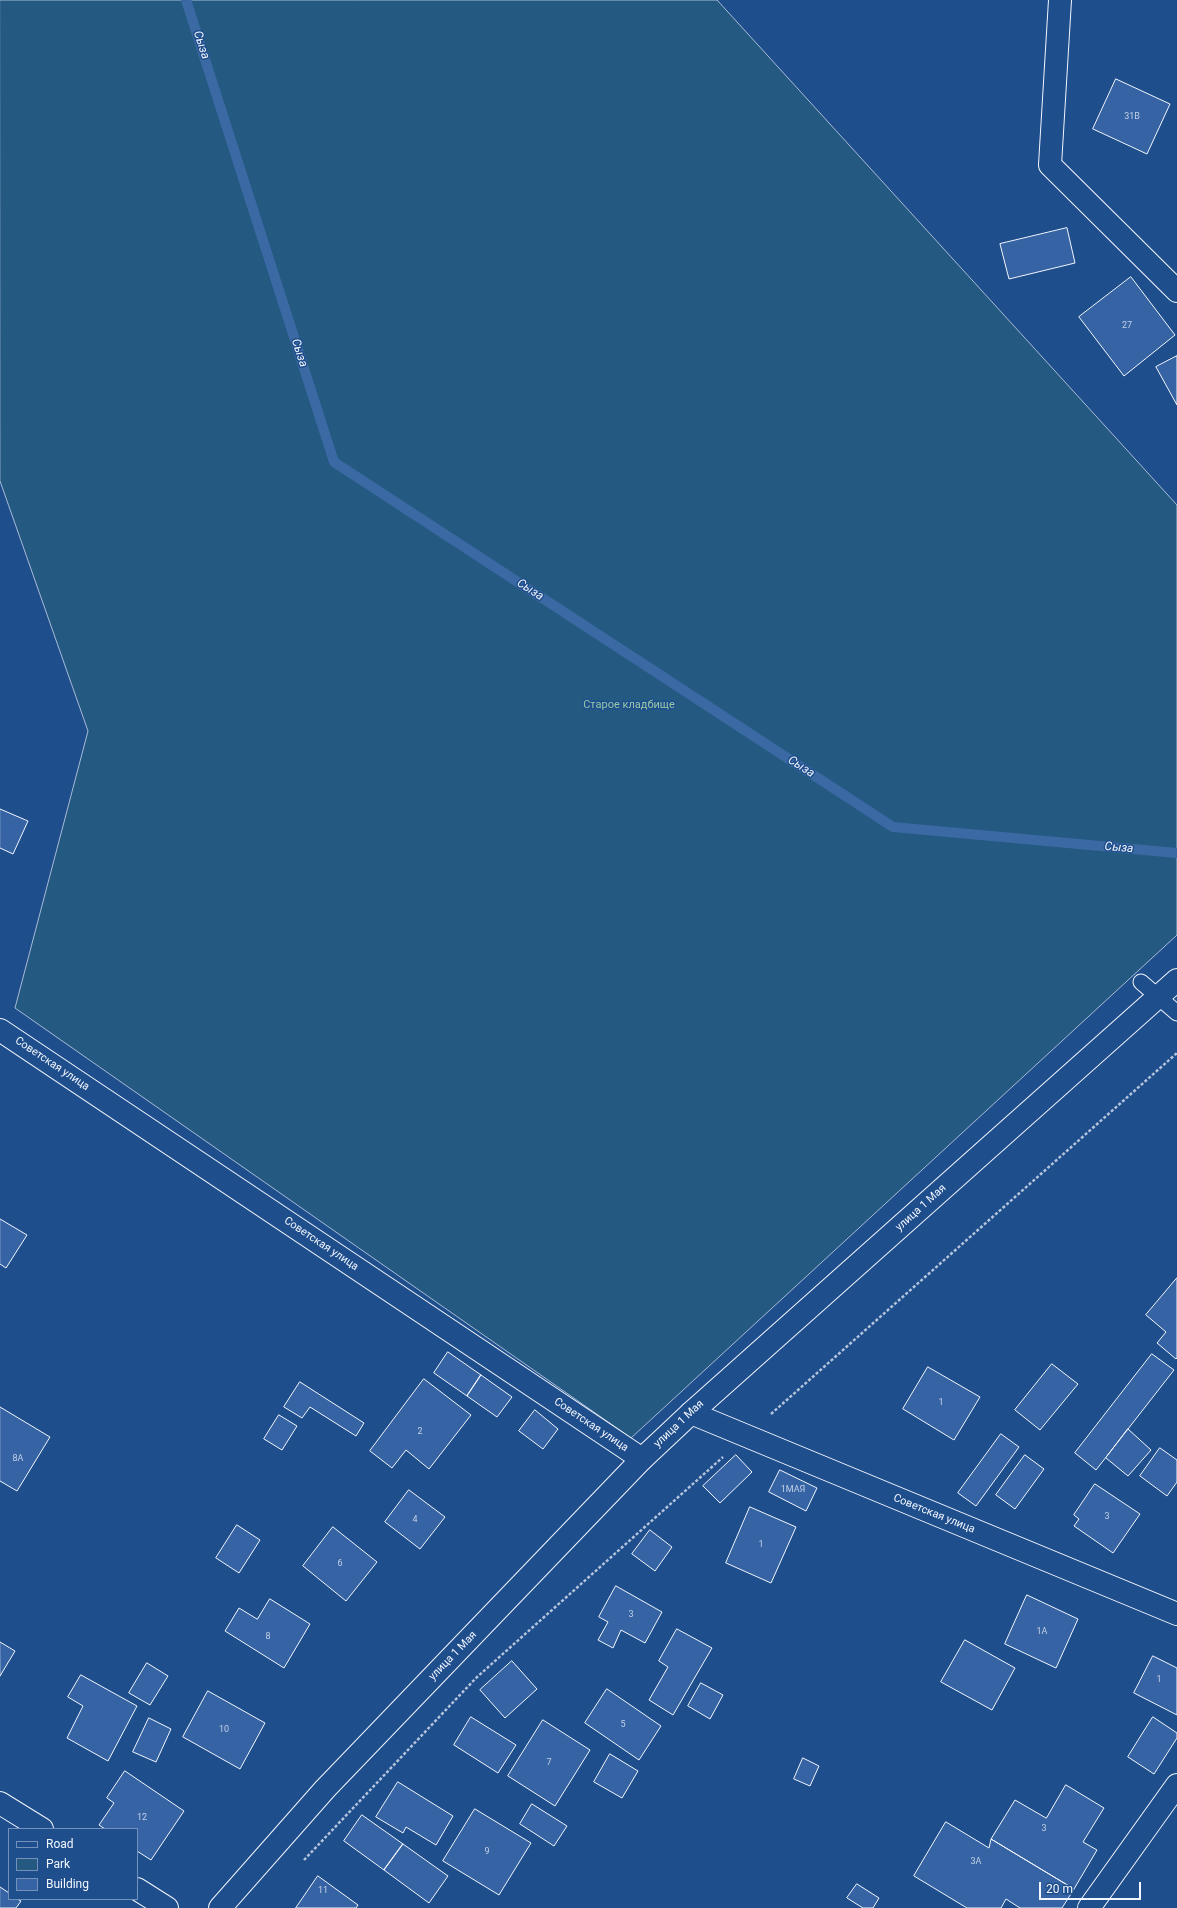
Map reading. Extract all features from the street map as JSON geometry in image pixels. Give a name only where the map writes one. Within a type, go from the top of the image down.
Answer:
[{"type":"street","points":[[1060,0],[1050,165],[1177,291]]},
{"type":"street","name":"улица 1 Мая","points":[[220,1908],[324,1789],[642,1459],[691,1413],[1177,980]]},
{"type":"street","name":"Советская улица","points":[[0,1030],[642,1459]]},
{"type":"street","name":"Советская улица","points":[[691,1413],[1177,1614]]},
{"type":"street","points":[[1089,1908],[1177,1784]]},
{"type":"street","points":[[0,1802],[40,1828]]},
{"type":"street","points":[[138,1890],[167,1908]]},
{"type":"lane","points":[[1141,982],[1177,1013]]},
{"type":"path","points":[[302,1862],[476,1678],[1177,1053]]},
{"type":"green space","name":"Старое кладбище","points":[[0,0],[717,0],[1177,505],[1177,935],[631,1438],[15,1008],[88,731],[0,481]]},
{"type":"building","points":[[1116,79],[1170,104],[1147,154],[1093,129]]},
{"type":"building","points":[[1067,228],[1075,263],[1009,279],[1000,244]]},
{"type":"building","points":[[1131,277],[1175,335],[1124,376],[1079,317]]},
{"type":"building","points":[[1177,356],[1177,405],[1156,367]]},
{"type":"building","points":[[0,809],[28,821],[13,854],[0,848]]},
{"type":"building","points":[[0,1219],[27,1235],[6,1268],[0,1264]]},
{"type":"building","points":[[1177,1278],[1176,1359],[1157,1343],[1166,1332],[1146,1315]]},
{"type":"building","points":[[448,1352],[481,1375],[467,1396],[434,1373]]},
{"type":"building","points":[[1152,1354],[1174,1370],[1096,1470],[1075,1453]]},
{"type":"building","points":[[1052,1364],[1078,1384],[1040,1430],[1015,1410]]},
{"type":"building","points":[[928,1367],[980,1397],[954,1440],[903,1409]]},
{"type":"building","points":[[481,1375],[512,1397],[497,1417],[467,1396]]},
{"type":"building","points":[[424,1379],[471,1415],[429,1469],[406,1450],[392,1468],[370,1451]]},
{"type":"building","points":[[300,1382],[364,1423],[356,1436],[310,1407],[302,1418],[284,1407]]},
{"type":"building","points":[[0,1407],[50,1437],[17,1491],[0,1481]]},
{"type":"building","points":[[535,1410],[558,1429],[543,1449],[519,1431]]},
{"type":"building","points":[[279,1415],[297,1426],[282,1450],[264,1439]]},
{"type":"building","points":[[1128,1429],[1151,1450],[1128,1476],[1106,1458]]},
{"type":"building","points":[[1001,1434],[1019,1447],[976,1506],[958,1493]]},
{"type":"building","points":[[1160,1448],[1177,1460],[1177,1482],[1167,1496],[1140,1476]]},
{"type":"building","points":[[736,1455],[752,1472],[720,1503],[703,1486]]},
{"type":"building","points":[[1025,1455],[1044,1469],[1015,1509],[996,1495]]},
{"type":"building","points":[[780,1470],[817,1488],[806,1511],[769,1492]]},
{"type":"building","points":[[1095,1484],[1140,1514],[1113,1553],[1074,1526],[1079,1519],[1074,1515]]},
{"type":"building","points":[[409,1490],[445,1517],[420,1549],[385,1522]]},
{"type":"building","points":[[750,1507],[796,1527],[771,1583],[726,1563]]},
{"type":"building","points":[[237,1525],[260,1540],[239,1573],[216,1558]]},
{"type":"building","points":[[333,1527],[377,1562],[346,1601],[303,1566]]},
{"type":"building","points":[[650,1530],[672,1547],[655,1571],[632,1554]]},
{"type":"building","points":[[616,1586],[662,1612],[645,1643],[621,1630],[613,1648],[598,1640],[608,1622],[599,1617]]},
{"type":"building","points":[[1027,1595],[1078,1619],[1056,1668],[1005,1644]]},
{"type":"building","points":[[270,1599],[310,1624],[284,1668],[225,1631],[239,1608],[257,1619]]},
{"type":"building","points":[[677,1629],[712,1648],[673,1715],[649,1700],[668,1667],[659,1661]]},
{"type":"building","points":[[965,1640],[1015,1668],[992,1710],[941,1682]]},
{"type":"building","points":[[0,1642],[15,1651],[0,1676]]},
{"type":"building","points":[[1153,1656],[1177,1668],[1177,1715],[1134,1693]]},
{"type":"building","points":[[512,1661],[537,1689],[505,1718],[480,1690]]},
{"type":"building","points":[[147,1663],[168,1676],[150,1705],[129,1693]]},
{"type":"building","points":[[81,1675],[137,1706],[108,1761],[67,1738],[83,1706],[68,1697]]},
{"type":"building","points":[[701,1683],[723,1695],[710,1719],[688,1706]]},
{"type":"building","points":[[607,1689],[661,1726],[639,1760],[585,1723]]},
{"type":"building","points":[[208,1691],[265,1723],[240,1769],[183,1737]]},
{"type":"building","points":[[471,1717],[516,1745],[498,1773],[454,1745]]},
{"type":"building","points":[[1153,1717],[1177,1733],[1177,1738],[1154,1774],[1128,1757]]},
{"type":"building","points":[[149,1718],[171,1729],[156,1762],[133,1752]]},
{"type":"building","points":[[543,1720],[590,1750],[555,1806],[508,1776]]},
{"type":"building","points":[[610,1754],[638,1771],[622,1798],[594,1782]]},
{"type":"building","points":[[803,1758],[819,1766],[810,1786],[794,1779]]},
{"type":"building","points":[[125,1771],[184,1811],[151,1860],[138,1852],[138,1828],[104,1828],[99,1825],[114,1803],[107,1798]]},
{"type":"building","points":[[398,1782],[453,1816],[436,1845],[406,1827],[403,1833],[376,1817]]},
{"type":"building","points":[[1066,1785],[1104,1808],[1083,1842],[1097,1850],[1074,1889],[991,1839],[1015,1800],[1046,1818]]},
{"type":"building","points":[[532,1804],[567,1826],[554,1846],[520,1824]]},
{"type":"building","points":[[475,1809],[531,1843],[499,1895],[443,1861]]},
{"type":"building","points":[[362,1815],[403,1844],[384,1870],[344,1841]]},
{"type":"building","points":[[946,1822],[989,1848],[991,1839],[1074,1889],[1062,1908],[1020,1908],[1006,1899],[1001,1908],[967,1908],[914,1876]]},
{"type":"building","points":[[403,1844],[448,1876],[429,1903],[384,1870]]},
{"type":"building","points":[[318,1876],[358,1905],[356,1908],[296,1908]]},
{"type":"building","points":[[857,1884],[879,1898],[873,1908],[863,1908],[847,1898]]},
{"type":"building","points":[[0,1887],[8,1892],[8,1900],[21,1901],[16,1908],[0,1908]]},
{"type":"waterway","name":"Сыза","points":[[186,0],[334,462],[893,827],[1177,853]]}]
